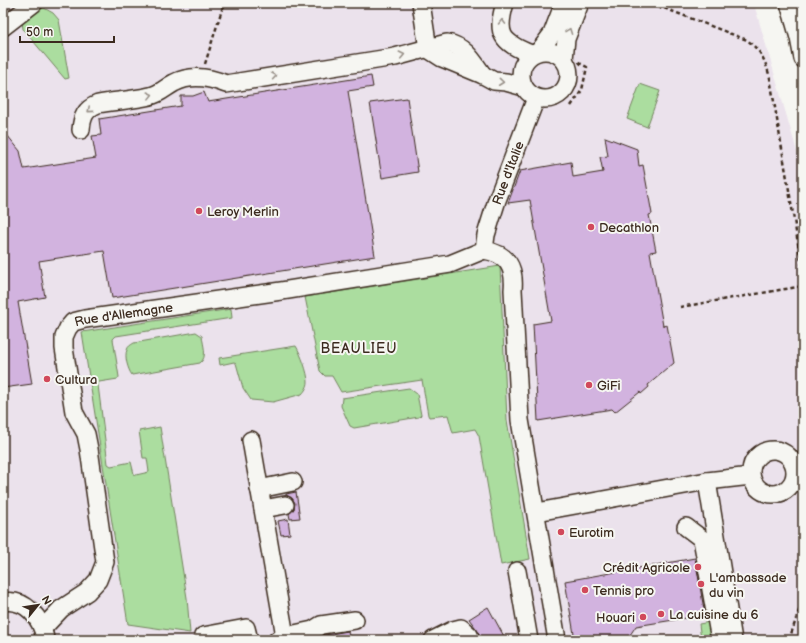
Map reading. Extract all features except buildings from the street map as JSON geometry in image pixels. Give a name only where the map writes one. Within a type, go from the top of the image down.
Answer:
[{"type":"street","points":[[3,27],[34,3]]},
{"type":"street","points":[[505,3],[501,19],[502,35],[512,45],[535,52],[553,52],[564,59]]},
{"type":"street","points":[[530,92],[520,78],[520,69],[524,61],[552,34],[564,3]]},
{"type":"street","points":[[422,6],[428,49],[442,58],[483,75],[488,79],[506,82],[543,99],[550,99],[562,92],[569,79],[569,72],[564,59],[566,39],[580,3]]},
{"type":"street","points":[[790,3],[803,59]]},
{"type":"street","points":[[422,6],[447,43]]},
{"type":"street","points":[[81,130],[82,119],[93,106],[151,96],[163,91],[176,82],[188,78],[201,77],[214,79],[226,84],[395,57],[447,43],[452,44],[469,55],[483,75]]},
{"type":"street","name":"Rue d'Italie","points":[[484,250],[486,235],[530,92]]},
{"type":"street","points":[[484,250],[494,251],[502,256],[512,266],[514,277],[513,290],[520,420],[537,512],[557,640]]},
{"type":"street","name":"Rue d'Allemagne","points":[[44,634],[61,609],[87,592],[98,580],[105,562],[89,449],[86,434],[74,412],[64,348],[64,337],[68,328],[73,322],[450,264],[484,250]]},
{"type":"street","points":[[251,440],[263,509],[281,638],[313,630],[321,625],[355,620]]},
{"type":"street","points":[[773,450],[796,455],[795,475],[798,480],[777,494],[763,492],[757,488],[751,476],[752,463],[761,453],[773,450]]},
{"type":"street","points":[[537,512],[707,482],[751,476]]},
{"type":"street","points":[[259,489],[293,482]]},
{"type":"street","points":[[707,482],[733,640]]},
{"type":"street","points":[[263,509],[285,505]]},
{"type":"street","points":[[686,527],[702,539],[720,640]]},
{"type":"street","points":[[516,571],[529,640]]},
{"type":"street","points":[[3,602],[17,603],[34,613],[44,634]]},
{"type":"street","points":[[34,613],[47,613],[61,609]]},
{"type":"street","points":[[203,636],[246,628],[249,640]]},
{"type":"street","points":[[434,640],[453,630],[461,628],[469,635],[471,640]]},
{"type":"path","points":[[201,77],[224,3]]},
{"type":"path","points":[[651,3],[747,40],[759,50],[766,62],[803,274]]},
{"type":"path","points":[[680,307],[803,286]]},
{"type":"path","points":[[789,640],[803,599]]},
{"type":"shaded area","points":[[3,3],[754,4],[803,172],[803,640],[3,640]]},
{"type":"green space","points":[[44,8],[53,13],[59,20],[69,78],[65,79],[23,29],[22,22],[37,9]]},
{"type":"green space","points":[[640,84],[660,91],[647,127],[627,119]]},
{"type":"green space","points":[[500,266],[507,420],[530,559],[501,565],[479,436],[475,429],[453,433],[448,415],[429,417],[422,380],[341,392],[332,376],[325,376],[320,371],[305,297]]},
{"type":"green space","points":[[231,309],[232,318],[116,336],[113,339],[119,377],[118,379],[99,382],[98,385],[108,464],[111,466],[131,462],[134,474],[136,475],[149,472],[147,458],[143,458],[139,431],[160,427],[187,598],[190,633],[128,624],[82,332]]},
{"type":"green space","points":[[196,332],[202,336],[204,347],[204,358],[200,363],[132,375],[127,363],[126,353],[127,349],[132,344]]},
{"type":"green space","points":[[296,346],[306,369],[308,378],[307,387],[302,394],[273,402],[251,400],[243,388],[236,363],[234,362],[220,365],[219,358]]},
{"type":"green space","points":[[409,388],[417,394],[421,415],[419,417],[354,428],[350,426],[341,406],[342,398]]},
{"type":"green space","points":[[710,622],[712,640],[701,640],[699,624]]},
{"type":"place","name":"Leroy Merlin","points":[[199,211]]},
{"type":"place","name":"Decathlon","points":[[591,227]]},
{"type":"place","name":"Cultura","points":[[47,379]]},
{"type":"place","name":"GiFi","points":[[589,385]]},
{"type":"place","name":"Eurotim","points":[[561,532]]},
{"type":"place","name":"Crédit Agricole","points":[[698,567]]},
{"type":"place","name":"L'ambassade du vin","points":[[701,584]]},
{"type":"place","name":"Tennis pro","points":[[585,590]]},
{"type":"place","name":"La cuisine du 6","points":[[661,614]]},
{"type":"place","name":"Houari","points":[[643,617]]},
{"type":"district","name":"BEAULIEU","points":[[359,348]]}]
